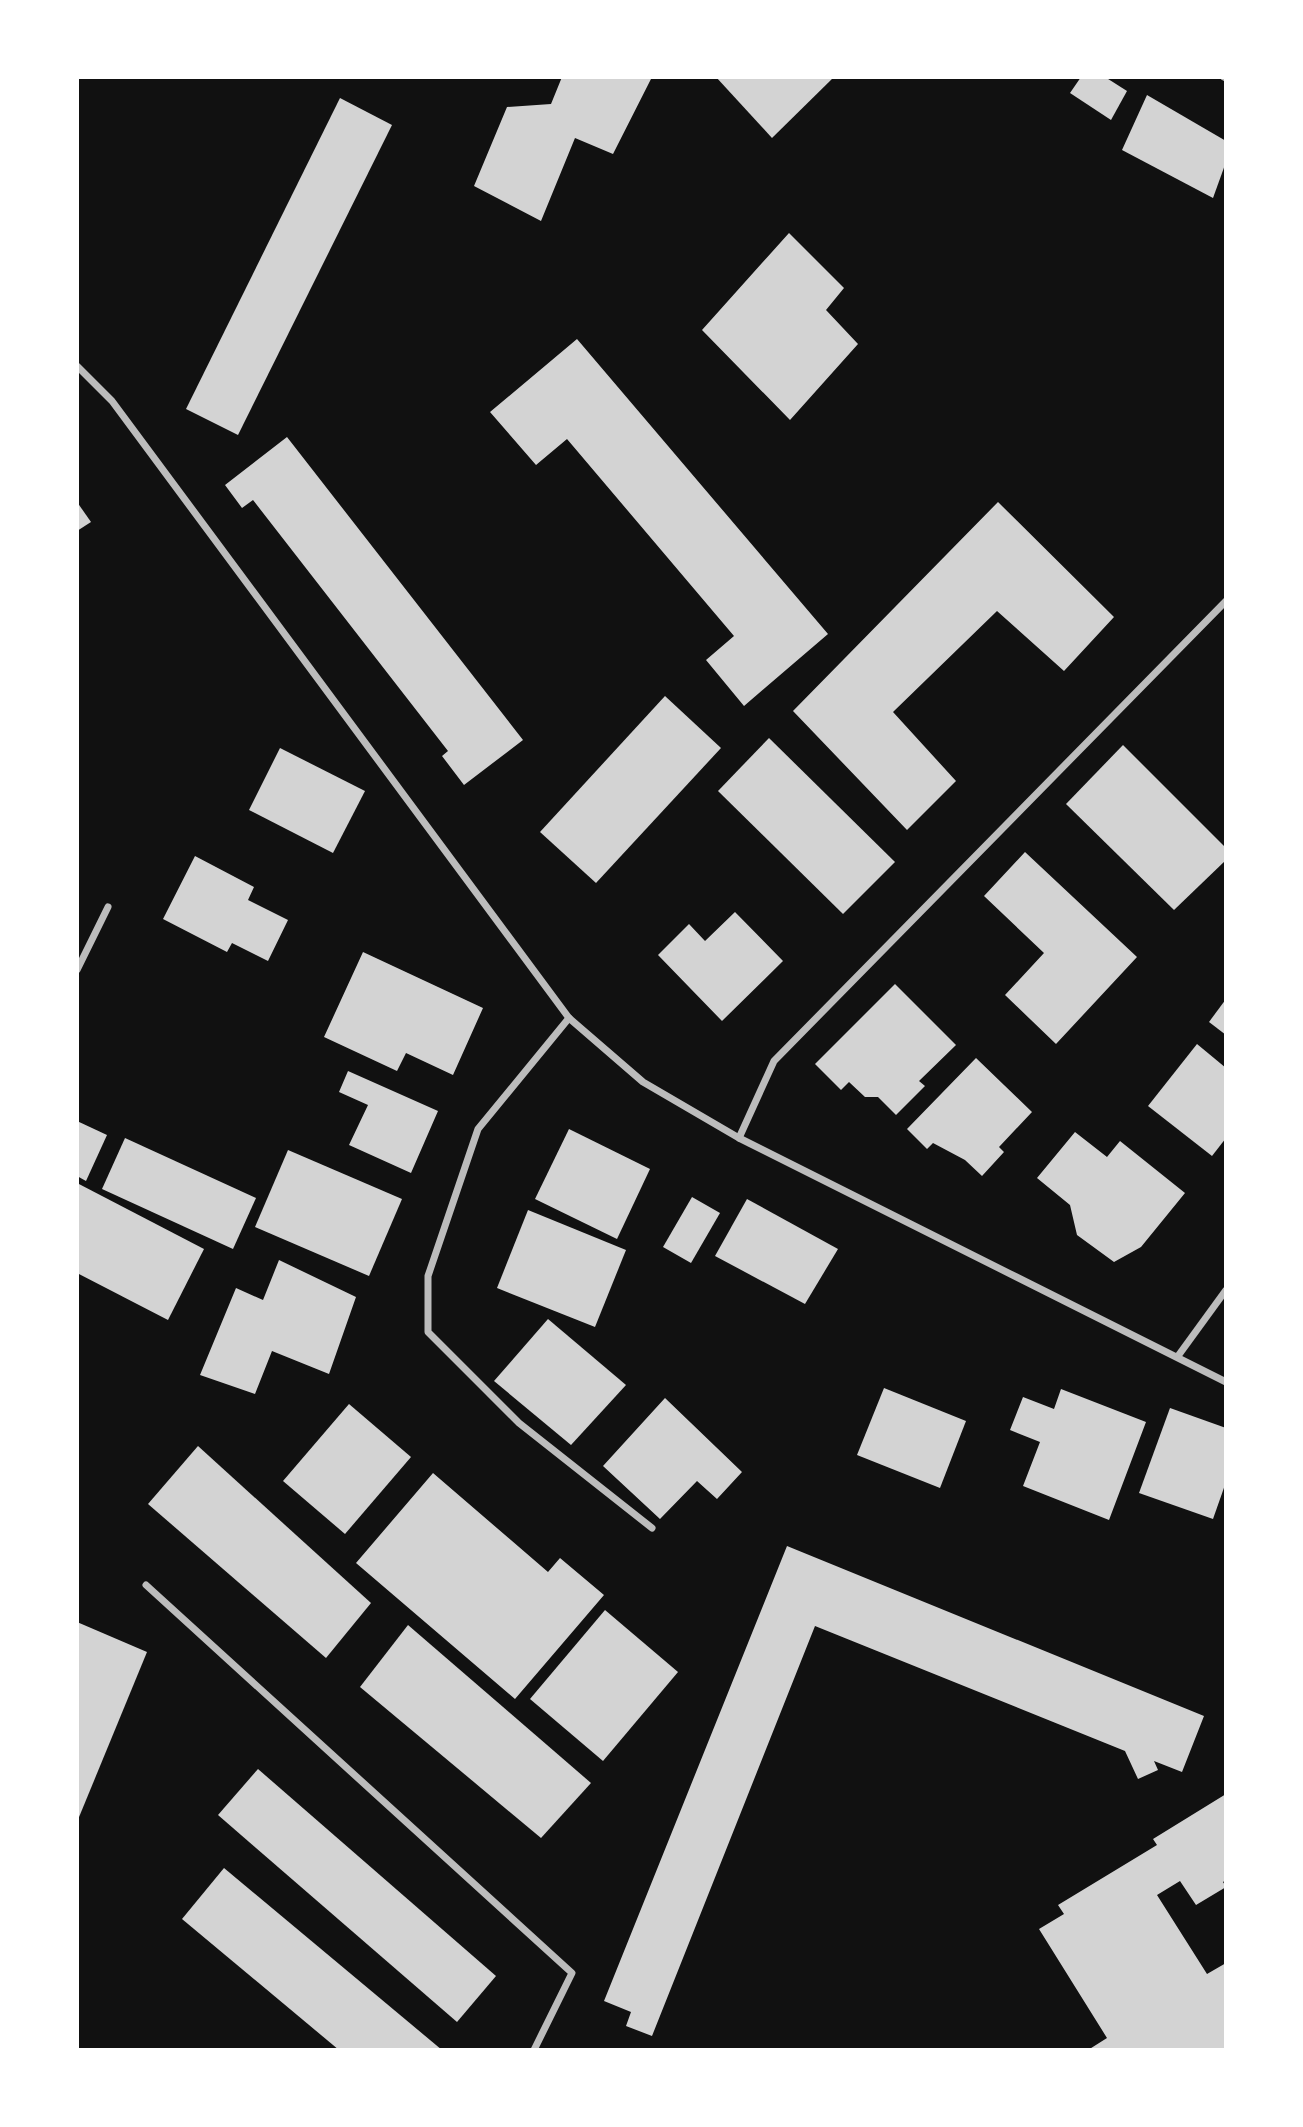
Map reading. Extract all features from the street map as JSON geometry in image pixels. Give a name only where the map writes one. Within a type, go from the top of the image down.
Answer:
[{"type":"street","points":[[77,366],[112,401],[569,1018],[643,1082],[739,1138],[1226,1382]]},
{"type":"street","points":[[739,1138],[774,1061],[1226,601]]},
{"type":"street","points":[[77,970],[108,906]]},
{"type":"street","points":[[569,1018],[478,1129],[428,1276],[428,1332],[519,1423],[652,1528]]},
{"type":"street","points":[[1178,1356],[1226,1290]]},
{"type":"street","points":[[146,1585],[572,1973],[534,2050]]},
{"type":"building","points":[[562,77],[652,77],[613,154],[575,138],[541,221],[474,186],[507,107],[551,104]]},
{"type":"building","points":[[716,77],[834,77],[772,138]]},
{"type":"building","points":[[1081,77],[1105,77],[1127,91],[1111,120],[1070,93]]},
{"type":"building","points":[[1147,95],[1226,141],[1226,162],[1213,198],[1122,150]]},
{"type":"building","points":[[340,98],[392,125],[238,435],[186,409]]},
{"type":"building","points":[[789,233],[844,288],[826,310],[858,344],[790,420],[702,330]]},
{"type":"building","points":[[577,339],[828,634],[744,706],[706,660],[734,636],[567,439],[536,465],[490,412]]},
{"type":"building","points":[[287,437],[523,740],[464,785],[442,756],[448,751],[253,500],[242,508],[225,485]]},
{"type":"building","points":[[77,502],[91,522],[77,531]]},
{"type":"building","points":[[998,502],[1114,617],[1064,671],[997,611],[893,712],[956,781],[907,830],[793,711]]},
{"type":"building","points":[[665,696],[721,748],[596,883],[540,832]]},
{"type":"building","points":[[769,738],[895,862],[843,914],[718,791]]},
{"type":"building","points":[[1123,745],[1226,848],[1226,860],[1174,910],[1066,804]]},
{"type":"building","points":[[280,748],[365,791],[333,853],[249,810]]},
{"type":"building","points":[[1025,852],[1137,957],[1056,1044],[1005,995],[1044,953],[984,896]]},
{"type":"building","points":[[195,856],[254,887],[248,900],[288,920],[268,961],[232,943],[227,952],[163,919]]},
{"type":"building","points":[[735,912],[783,961],[722,1021],[658,955],[689,924],[705,941]]},
{"type":"building","points":[[363,952],[483,1008],[453,1075],[406,1053],[397,1071],[324,1037]]},
{"type":"building","points":[[895,984],[956,1045],[919,1081],[925,1086],[896,1115],[878,1097],[865,1097],[849,1082],[841,1090],[815,1064]]},
{"type":"building","points":[[1226,999],[1226,1035],[1209,1022]]},
{"type":"building","points":[[1197,1044],[1226,1068],[1226,1138],[1212,1156],[1148,1106]]},
{"type":"building","points":[[976,1058],[1032,1112],[999,1147],[1004,1152],[982,1176],[965,1160],[933,1143],[927,1149],[907,1129]]},
{"type":"building","points":[[348,1071],[438,1111],[411,1173],[349,1145],[368,1105],[339,1092]]},
{"type":"building","points":[[77,1121],[107,1135],[86,1181],[77,1176]]},
{"type":"building","points":[[569,1129],[650,1169],[617,1239],[535,1199]]},
{"type":"building","points":[[1075,1132],[1107,1157],[1120,1141],[1185,1193],[1141,1247],[1114,1262],[1077,1235],[1070,1205],[1037,1178]]},
{"type":"building","points":[[125,1138],[256,1198],[233,1249],[102,1189]]},
{"type":"building","points":[[288,1150],[402,1199],[369,1276],[255,1227]]},
{"type":"building","points":[[77,1183],[204,1249],[168,1320],[77,1273]]},
{"type":"building","points":[[692,1197],[720,1213],[691,1263],[663,1247]]},
{"type":"building","points":[[747,1199],[838,1249],[805,1304],[715,1256]]},
{"type":"building","points":[[528,1210],[626,1250],[595,1327],[497,1288]]},
{"type":"building","points":[[279,1260],[356,1297],[329,1374],[272,1351],[255,1394],[200,1375],[236,1288],[263,1300]]},
{"type":"building","points":[[548,1319],[626,1385],[571,1445],[494,1381]]},
{"type":"building","points":[[884,1388],[966,1421],[940,1488],[857,1455]]},
{"type":"building","points":[[1061,1389],[1146,1422],[1109,1520],[1023,1486],[1040,1442],[1010,1430],[1023,1397],[1054,1409]]},
{"type":"building","points":[[665,1398],[742,1472],[717,1499],[697,1481],[660,1519],[603,1466]]},
{"type":"building","points":[[349,1404],[411,1457],[345,1534],[283,1481]]},
{"type":"building","points":[[1170,1408],[1226,1428],[1226,1482],[1213,1519],[1139,1493]]},
{"type":"building","points":[[198,1446],[371,1603],[326,1658],[148,1504]]},
{"type":"building","points":[[433,1473],[548,1572],[560,1558],[604,1595],[515,1699],[356,1563]]},
{"type":"building","points":[[787,1546],[1204,1716],[1182,1772],[1154,1761],[1158,1770],[1138,1779],[1125,1751],[815,1626],[652,2036],[626,2026],[631,2012],[604,2001]]},
{"type":"building","points":[[605,1610],[678,1672],[603,1761],[530,1699]]},
{"type":"building","points":[[77,1622],[147,1652],[77,1822]]},
{"type":"building","points":[[408,1625],[591,1783],[541,1838],[360,1687]]},
{"type":"building","points":[[258,1769],[496,1976],[457,2022],[218,1815]]},
{"type":"building","points":[[1226,1794],[1226,1880],[1223,1882],[1226,1887],[1196,1905],[1180,1881],[1157,1895],[1207,1974],[1226,1963],[1226,2050],[1088,2050],[1107,2038],[1039,1929],[1064,1914],[1058,1905],[1157,1845],[1153,1839]]},
{"type":"building","points":[[224,1868],[442,2050],[339,2050],[182,1919]]}]
